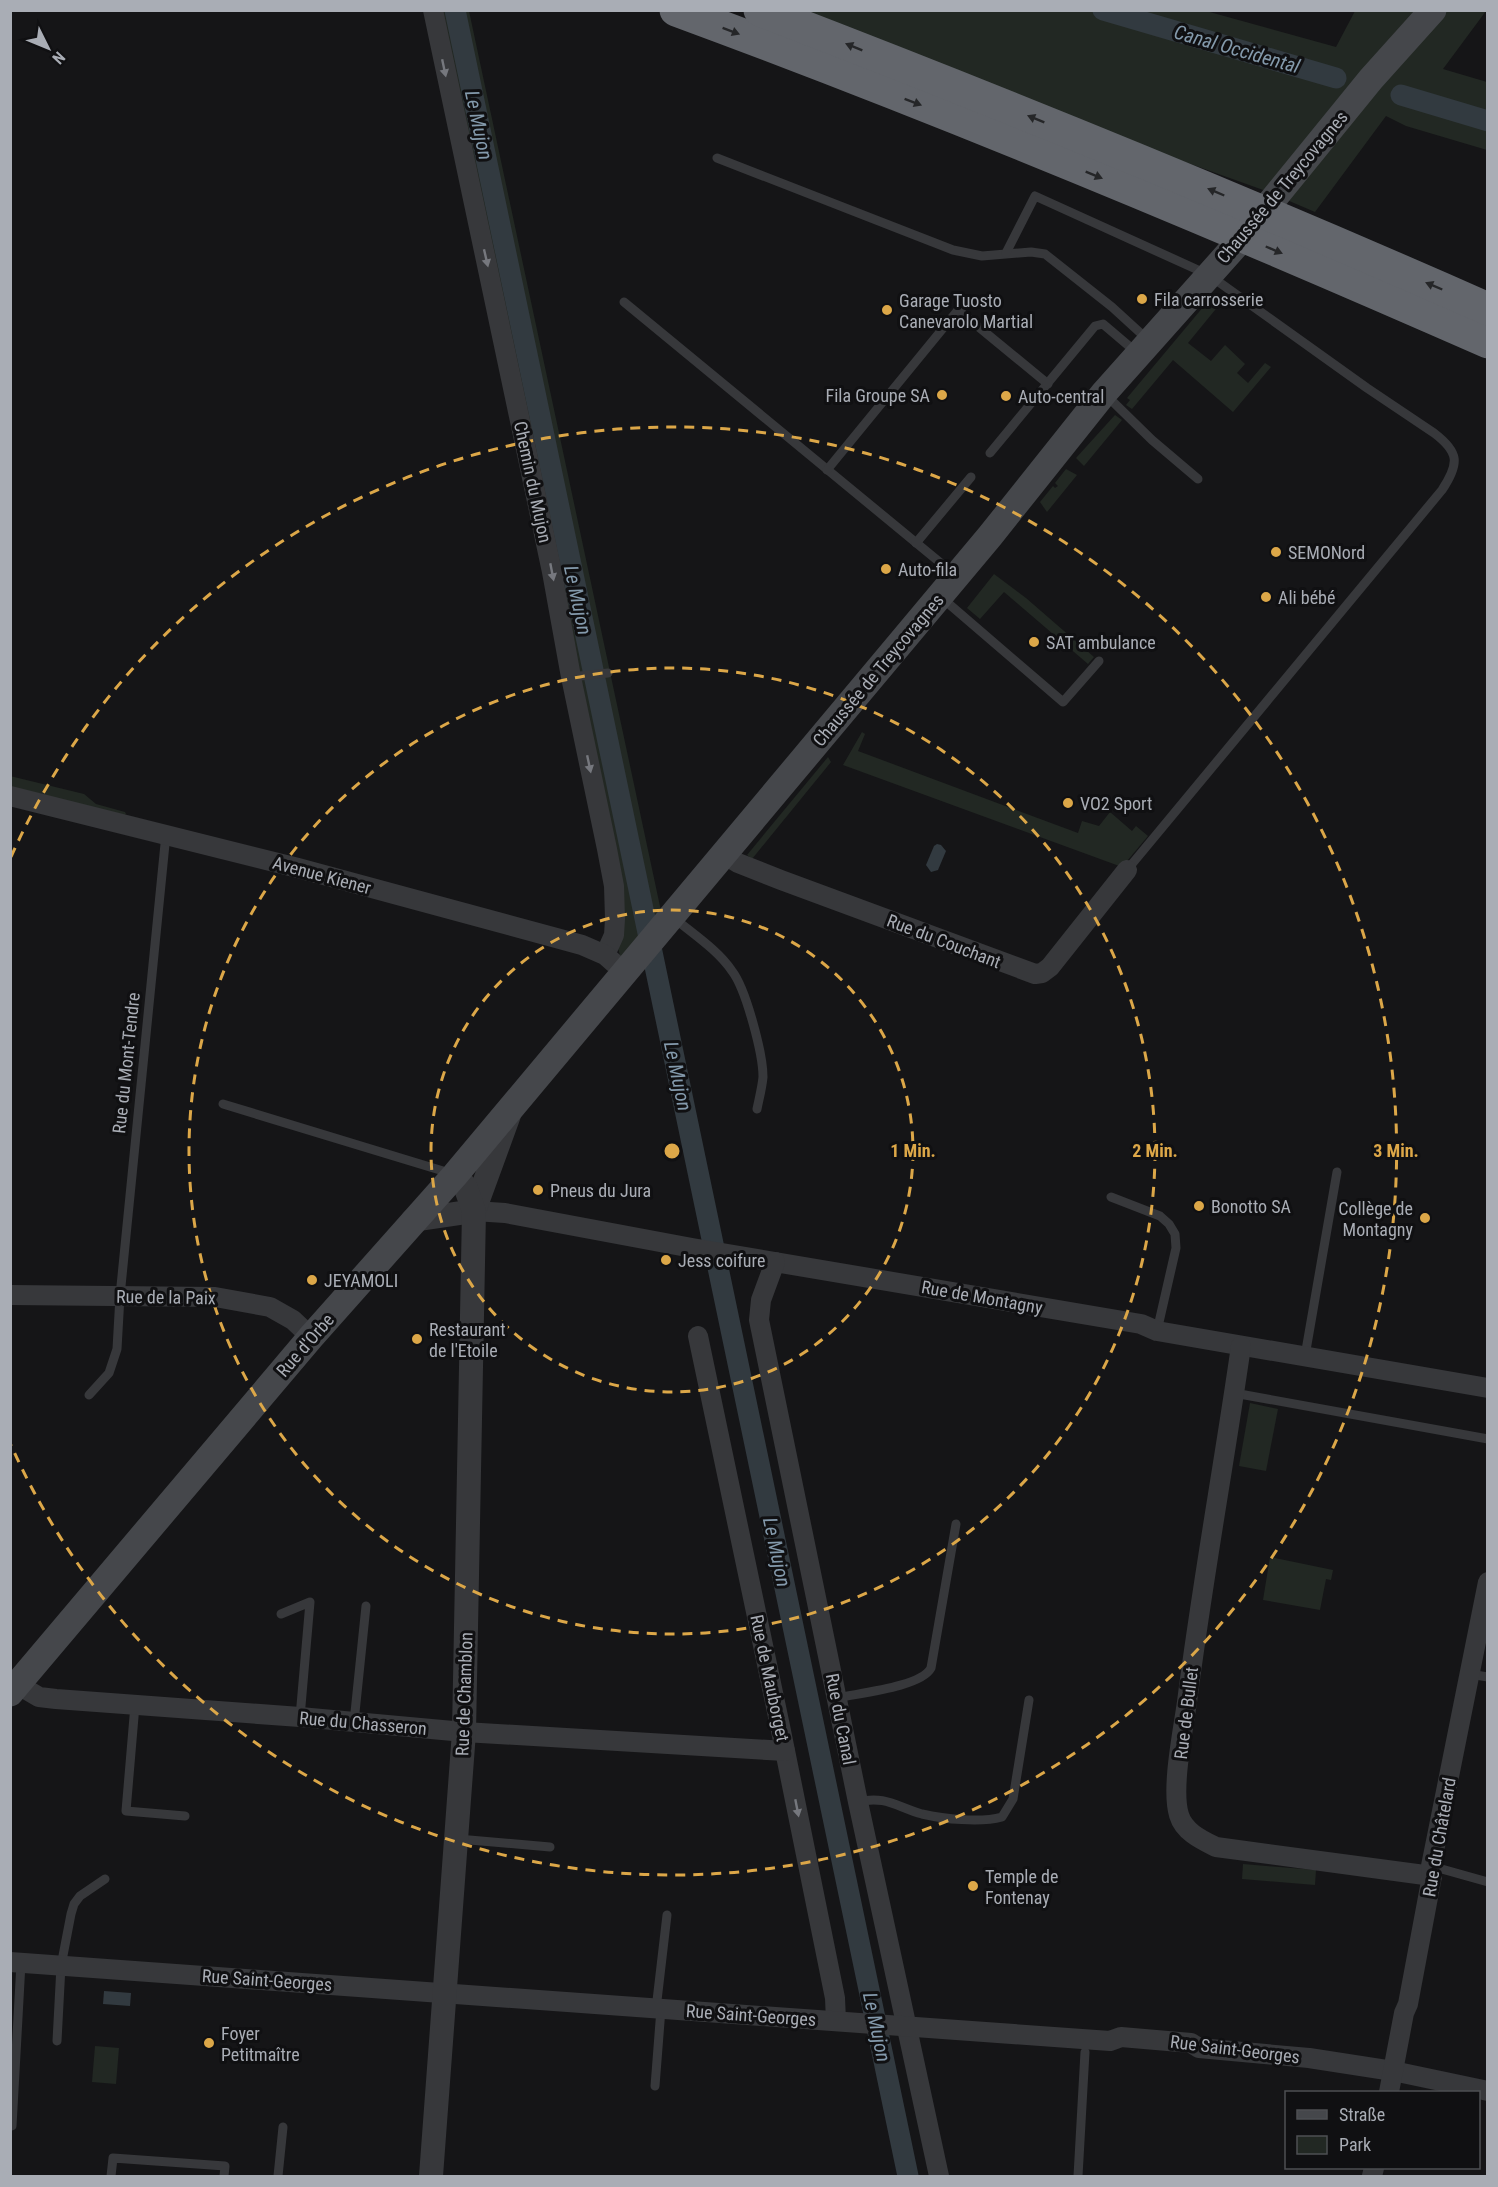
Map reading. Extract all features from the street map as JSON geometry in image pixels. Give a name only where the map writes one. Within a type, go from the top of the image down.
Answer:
[{"type":"highway","points":[[676,10],[920,104],[1093,174],[1488,342]]},
{"type":"highway","points":[[760,10],[1221,194],[1488,309]]},
{"type":"main road","name":"Chaussée de Treycovagnes","points":[[622,962],[668,920],[948,586],[1104,393],[1209,274],[1367,84],[1433,10]]},
{"type":"main road","name":"Rue d'Orbe","points":[[13,1686],[311,1337],[455,1175],[513,1104],[622,962]]},
{"type":"street","name":"Chemin du Mujon","points":[[433,10],[550,560],[614,886],[614,935],[622,962]]},
{"type":"street","name":"Avenue Kiener","points":[[10,796],[166,834],[570,942],[622,962]]},
{"type":"street","name":"Rue du Couchant","points":[[723,854],[738,863],[781,880],[1035,974],[1042,973],[1050,967],[1127,870]]},
{"type":"street","name":"Rue de Chamblon","points":[[431,2176],[458,1839],[464,1732],[474,1211],[513,1104]]},
{"type":"street","name":"Rue de Chamblon","points":[[455,1175],[465,1186],[474,1211]]},
{"type":"street","points":[[413,1220],[474,1211]]},
{"type":"street","name":"Rue de Montagny","points":[[474,1211],[505,1213],[692,1248],[1141,1324],[1157,1332],[1488,1388]]},
{"type":"street","name":"Rue du Canal","points":[[775,1262],[761,1300],[759,1320],[858,1802],[900,2025],[939,2176]]},
{"type":"street","name":"Rue de la Paix","points":[[10,1295],[215,1297],[270,1307],[311,1337]]},
{"type":"street","name":"Rue de Mauborget","points":[[698,1336],[835,1998],[836,2021]]},
{"type":"street","name":"Rue de Bullet","points":[[1241,1346],[1197,1618],[1179,1760],[1177,1803],[1179,1818],[1196,1837],[1216,1847],[1432,1871]]},
{"type":"street","name":"Rue du Châtelard","points":[[1389,2091],[1404,2013],[1408,2004],[1432,1871],[1478,1675],[1488,1582]]},
{"type":"street","name":"Rue du Chasseron","points":[[13,1686],[48,1698],[464,1732],[785,1751]]},
{"type":"street","name":"Rue Saint-Georges","points":[[16,1963],[856,2024],[900,2025],[1110,2041],[1121,2037],[1191,2043],[1199,2048],[1309,2058],[1393,2070],[1488,2091]]},
{"type":"lane","points":[[717,158],[953,250],[982,256],[1031,252],[1046,254],[1112,307],[1143,347]]},
{"type":"lane","points":[[1006,253],[1035,196],[1209,274],[1449,444],[1454,454],[1454,465],[1450,478],[1442,490],[1127,870]]},
{"type":"lane","points":[[624,302],[916,543],[948,586],[1063,702],[1099,661]]},
{"type":"lane","points":[[827,470],[958,310],[1048,384]]},
{"type":"lane","points":[[990,453],[1098,324],[1103,324],[1143,347]]},
{"type":"lane","points":[[1104,393],[1152,440],[1198,479]]},
{"type":"lane","points":[[916,543],[971,477]]},
{"type":"lane","points":[[572,678],[608,673]]},
{"type":"lane","name":"Rue du Mont-Tendre","points":[[89,1395],[109,1373],[117,1349],[120,1296],[166,834]]},
{"type":"lane","points":[[668,920],[724,961],[736,977],[750,1018],[762,1067],[763,1079],[757,1109]]},
{"type":"lane","points":[[223,1104],[455,1175]]},
{"type":"lane","points":[[1305,1356],[1337,1172]]},
{"type":"lane","points":[[1111,1197],[1148,1209],[1169,1224],[1175,1234],[1176,1248],[1157,1332]]},
{"type":"lane","points":[[1234,1393],[1488,1439]]},
{"type":"lane","points":[[837,1698],[913,1682],[928,1674],[932,1668],[956,1524]]},
{"type":"lane","points":[[281,1614],[310,1602],[300,1717]]},
{"type":"lane","points":[[354,1722],[366,1606]]},
{"type":"lane","points":[[858,1802],[884,1800],[923,1814],[966,1819],[989,1821],[1002,1817],[1012,1799],[1029,1700]]},
{"type":"lane","points":[[135,1705],[126,1811],[185,1816]]},
{"type":"lane","points":[[458,1839],[550,1847]]},
{"type":"lane","points":[[1432,1871],[1488,1882]]},
{"type":"lane","points":[[57,2041],[61,1966],[74,1904],[86,1892],[105,1879]]},
{"type":"lane","points":[[655,2086],[658,2009],[667,1915]]},
{"type":"lane","points":[[12,2126],[16,1963]]},
{"type":"lane","points":[[1078,2176],[1085,2052]]},
{"type":"lane","points":[[278,2176],[283,2127]]},
{"type":"lane","points":[[111,2176],[113,2158],[225,2166],[224,2176]]},
{"type":"green space","points":[[433,11],[469,11],[664,925],[625,972],[614,935],[615,919]]},
{"type":"green space","points":[[763,11],[1206,11],[1336,47],[1355,11],[1486,11],[1443,69],[1487,82],[1487,150],[1406,126],[1386,116],[1315,212],[1266,191]]},
{"type":"green space","points":[[1218,296],[1232,300],[1230,303],[1224,299],[1188,343],[1211,361],[1225,345],[1245,364],[1237,373],[1248,383],[1265,363],[1271,367],[1233,412],[1173,360],[1132,409],[1126,405],[1130,400],[1127,398],[1204,306],[1207,309],[1209,307],[1207,303]]},
{"type":"green space","points":[[1115,415],[1122,420],[1084,466],[1076,458]]},
{"type":"green space","points":[[1066,469],[1077,475],[1047,512],[1040,502],[1053,486],[1055,488],[1058,486],[1055,483]]},
{"type":"green space","points":[[994,574],[1026,598],[1094,657],[1088,664],[1004,592],[980,619],[967,608]]},
{"type":"green space","points":[[862,732],[865,734],[858,751],[1078,833],[1082,821],[1099,826],[1110,812],[1132,831],[1136,826],[1148,836],[1122,867],[843,765]]},
{"type":"green space","points":[[828,757],[831,762],[752,859],[747,855]]},
{"type":"green space","points":[[10,776],[84,794],[96,804],[126,814],[123,816],[11,787]]},
{"type":"green space","points":[[1250,1403],[1278,1409],[1266,1471],[1239,1466]]},
{"type":"green space","points":[[1270,1557],[1333,1570],[1331,1580],[1326,1579],[1320,1610],[1263,1600]]},
{"type":"green space","points":[[1243,1864],[1316,1870],[1315,1885],[1242,1879]]},
{"type":"green space","points":[[95,2046],[119,2048],[116,2084],[92,2082]]},
{"type":"shaded area","points":[[937,844],[946,851],[938,870],[931,872],[926,865]]},
{"type":"shaded area","points":[[104,1991],[131,1993],[130,2006],[103,2004]]},
{"type":"waterway","name":"Le Mujon","points":[[455,10],[908,2176]]},
{"type":"waterway","name":"Canal Occidental","points":[[1103,10],[1336,78]]},
{"type":"waterway","name":"Canal Occidental","points":[[1401,95],[1488,121]]},
{"type":"place","name":"Fila carrosserie","points":[[1142,299]]},
{"type":"place","name":"Garage Tuosto Canevarolo Martial","points":[[887,310]]},
{"type":"place","name":"Fila Groupe SA","points":[[942,395]]},
{"type":"place","name":"Auto-central","points":[[1006,396]]},
{"type":"place","name":"SEMONord","points":[[1276,552]]},
{"type":"place","name":"Auto-fila","points":[[886,569]]},
{"type":"place","name":"Ali bébé","points":[[1266,597]]},
{"type":"place","name":"SAT ambulance","points":[[1034,642]]},
{"type":"place","name":"VO2 Sport","points":[[1068,803]]},
{"type":"place","name":"Pneus du Jura","points":[[538,1190]]},
{"type":"place","name":"Bonotto SA","points":[[1199,1206]]},
{"type":"place","name":"Collège de Montagny","points":[[1425,1218]]},
{"type":"place","name":"Jess coifure","points":[[666,1260]]},
{"type":"place","name":"JEYAMOLI","points":[[312,1280]]},
{"type":"place","name":"Restaurant de l'Etoile","points":[[417,1339]]},
{"type":"place","name":"Temple de Fontenay","points":[[973,1886]]},
{"type":"place","name":"Foyer Petitmaître","points":[[209,2043]]}]
